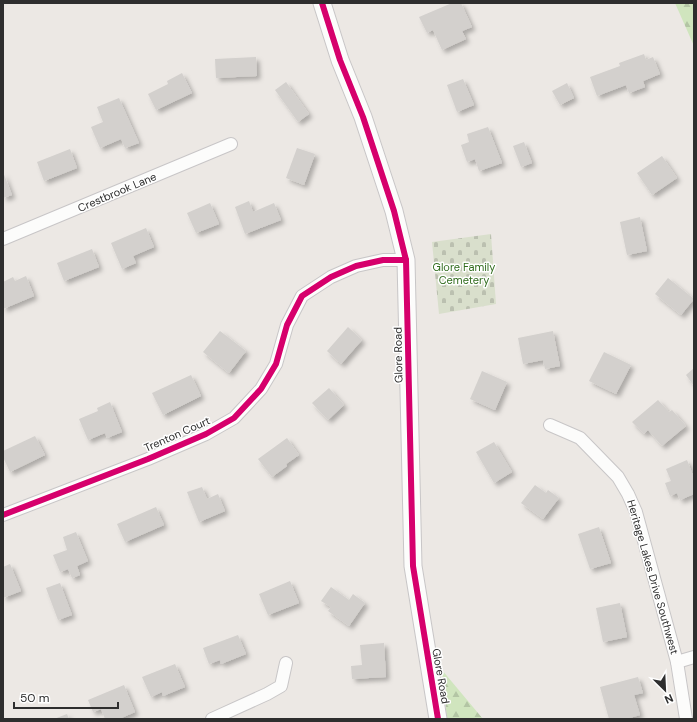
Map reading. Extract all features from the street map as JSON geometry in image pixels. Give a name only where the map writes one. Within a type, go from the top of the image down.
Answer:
[{"type":"street","name":"Glore Road","points":[[322,3],[340,60],[366,124],[394,211],[406,260],[413,566],[438,719]]},
{"type":"street","name":"Crestbrook Lane","points":[[3,239],[231,144]]},
{"type":"street","name":"Trenton Court","points":[[3,516],[199,438],[234,418],[261,389],[276,364],[287,325],[302,296],[331,277],[356,266],[383,260],[406,260]]},
{"type":"street","name":"Heritage Lakes Drive Southwest","points":[[550,425],[580,438],[618,477],[628,494],[636,512],[677,662],[686,719]]},
{"type":"street","points":[[677,662],[694,657]]},
{"type":"street","points":[[212,719],[267,694],[280,686],[286,663]]},
{"type":"green space","points":[[675,3],[694,3],[694,46]]},
{"type":"green space","name":"Glore Family Cemetery","points":[[491,234],[496,304],[439,314],[432,242]]},
{"type":"green space","points":[[442,670],[483,719],[447,719]]},
{"type":"building","points":[[452,3],[461,3],[472,27],[462,31],[466,39],[442,50],[433,30],[427,33],[419,17]]},
{"type":"building","points":[[644,54],[646,60],[653,57],[660,74],[643,81],[645,87],[629,93],[626,85],[597,96],[590,77],[620,66],[619,63]]},
{"type":"building","points":[[256,57],[257,76],[216,78],[215,59]]},
{"type":"building","points":[[182,73],[192,93],[156,110],[148,94],[168,84],[167,81]]},
{"type":"building","points":[[463,79],[474,105],[457,112],[447,85]]},
{"type":"building","points":[[286,82],[309,114],[298,122],[275,90]]},
{"type":"building","points":[[567,83],[574,98],[560,105],[552,91]]},
{"type":"building","points":[[119,98],[139,143],[125,148],[121,139],[100,148],[91,127],[103,122],[97,107]]},
{"type":"building","points":[[488,127],[502,163],[479,171],[475,159],[467,162],[461,145],[469,142],[467,134]]},
{"type":"building","points":[[524,142],[532,163],[521,167],[513,146]]},
{"type":"building","points":[[297,148],[315,154],[304,185],[286,178]]},
{"type":"building","points":[[70,149],[77,168],[44,181],[37,162]]},
{"type":"building","points":[[662,156],[677,178],[652,195],[637,173]]},
{"type":"building","points":[[3,172],[12,195],[3,198]]},
{"type":"building","points":[[249,201],[253,212],[274,203],[281,220],[245,234],[235,207]]},
{"type":"building","points":[[210,203],[219,224],[196,233],[187,213]]},
{"type":"building","points":[[640,217],[647,251],[627,255],[620,222]]},
{"type":"building","points":[[146,228],[154,247],[133,256],[136,263],[122,269],[111,243]]},
{"type":"building","points":[[92,249],[99,267],[64,281],[57,263]]},
{"type":"building","points":[[26,276],[34,296],[3,309],[3,282],[13,277],[15,281]]},
{"type":"building","points":[[668,278],[694,299],[681,315],[655,294]]},
{"type":"building","points":[[348,327],[362,340],[341,364],[327,351]]},
{"type":"building","points":[[220,331],[246,351],[229,373],[203,352]]},
{"type":"building","points":[[553,331],[560,366],[545,369],[543,360],[523,364],[518,338]]},
{"type":"building","points":[[604,352],[631,365],[616,394],[589,381]]},
{"type":"building","points":[[694,368],[694,386],[686,375]]},
{"type":"building","points":[[482,371],[507,382],[495,410],[470,399]]},
{"type":"building","points":[[191,375],[201,396],[163,415],[152,393]]},
{"type":"building","points":[[329,388],[344,405],[328,420],[312,403]]},
{"type":"building","points":[[658,400],[669,412],[672,410],[686,426],[662,446],[648,430],[644,434],[632,422]]},
{"type":"building","points":[[110,402],[122,432],[107,438],[105,433],[88,440],[79,419],[98,411],[97,408]]},
{"type":"building","points":[[35,436],[45,455],[10,472],[3,457],[3,451]]},
{"type":"building","points":[[287,438],[299,455],[286,464],[287,466],[272,477],[258,459]]},
{"type":"building","points":[[494,442],[512,472],[494,483],[476,452]]},
{"type":"building","points":[[687,460],[694,478],[694,494],[680,500],[677,493],[670,496],[665,483],[671,481],[666,469]]},
{"type":"building","points":[[535,485],[546,493],[548,490],[559,498],[543,519],[521,503]]},
{"type":"building","points":[[202,487],[207,499],[218,494],[225,511],[199,522],[187,492]]},
{"type":"building","points":[[156,507],[164,525],[125,542],[117,524]]},
{"type":"building","points":[[599,527],[611,563],[590,569],[578,534]]},
{"type":"building","points":[[76,532],[88,561],[77,566],[80,575],[72,578],[68,569],[60,572],[53,555],[67,550],[63,537]]},
{"type":"building","points":[[10,564],[21,591],[3,598],[3,567]]},
{"type":"building","points":[[290,581],[299,603],[268,615],[259,594]]},
{"type":"building","points":[[60,583],[72,615],[58,620],[46,588]]},
{"type":"building","points":[[331,587],[349,600],[353,594],[365,603],[349,626],[328,611],[331,607],[321,601]]},
{"type":"building","points":[[620,603],[627,637],[603,642],[596,608]]},
{"type":"building","points":[[238,635],[246,654],[221,664],[220,660],[209,664],[203,648]]},
{"type":"building","points":[[384,643],[386,677],[352,679],[351,666],[362,665],[360,645]]},
{"type":"building","points":[[175,664],[185,687],[163,696],[162,692],[151,697],[142,677]]},
{"type":"building","points":[[638,677],[643,693],[634,695],[640,715],[626,719],[609,719],[600,687]]},
{"type":"building","points":[[124,685],[135,712],[119,719],[105,719],[101,709],[93,712],[88,700]]},
{"type":"building","points":[[67,714],[69,719],[54,719]]},
{"type":"cycle path","points":[[322,3],[340,60],[363,117],[394,211],[406,260],[413,566],[438,719]]},
{"type":"cycle path","points":[[3,515],[148,459],[206,434],[234,418],[261,389],[276,364],[287,325],[302,296],[331,277],[356,266],[383,260],[406,260]]}]
